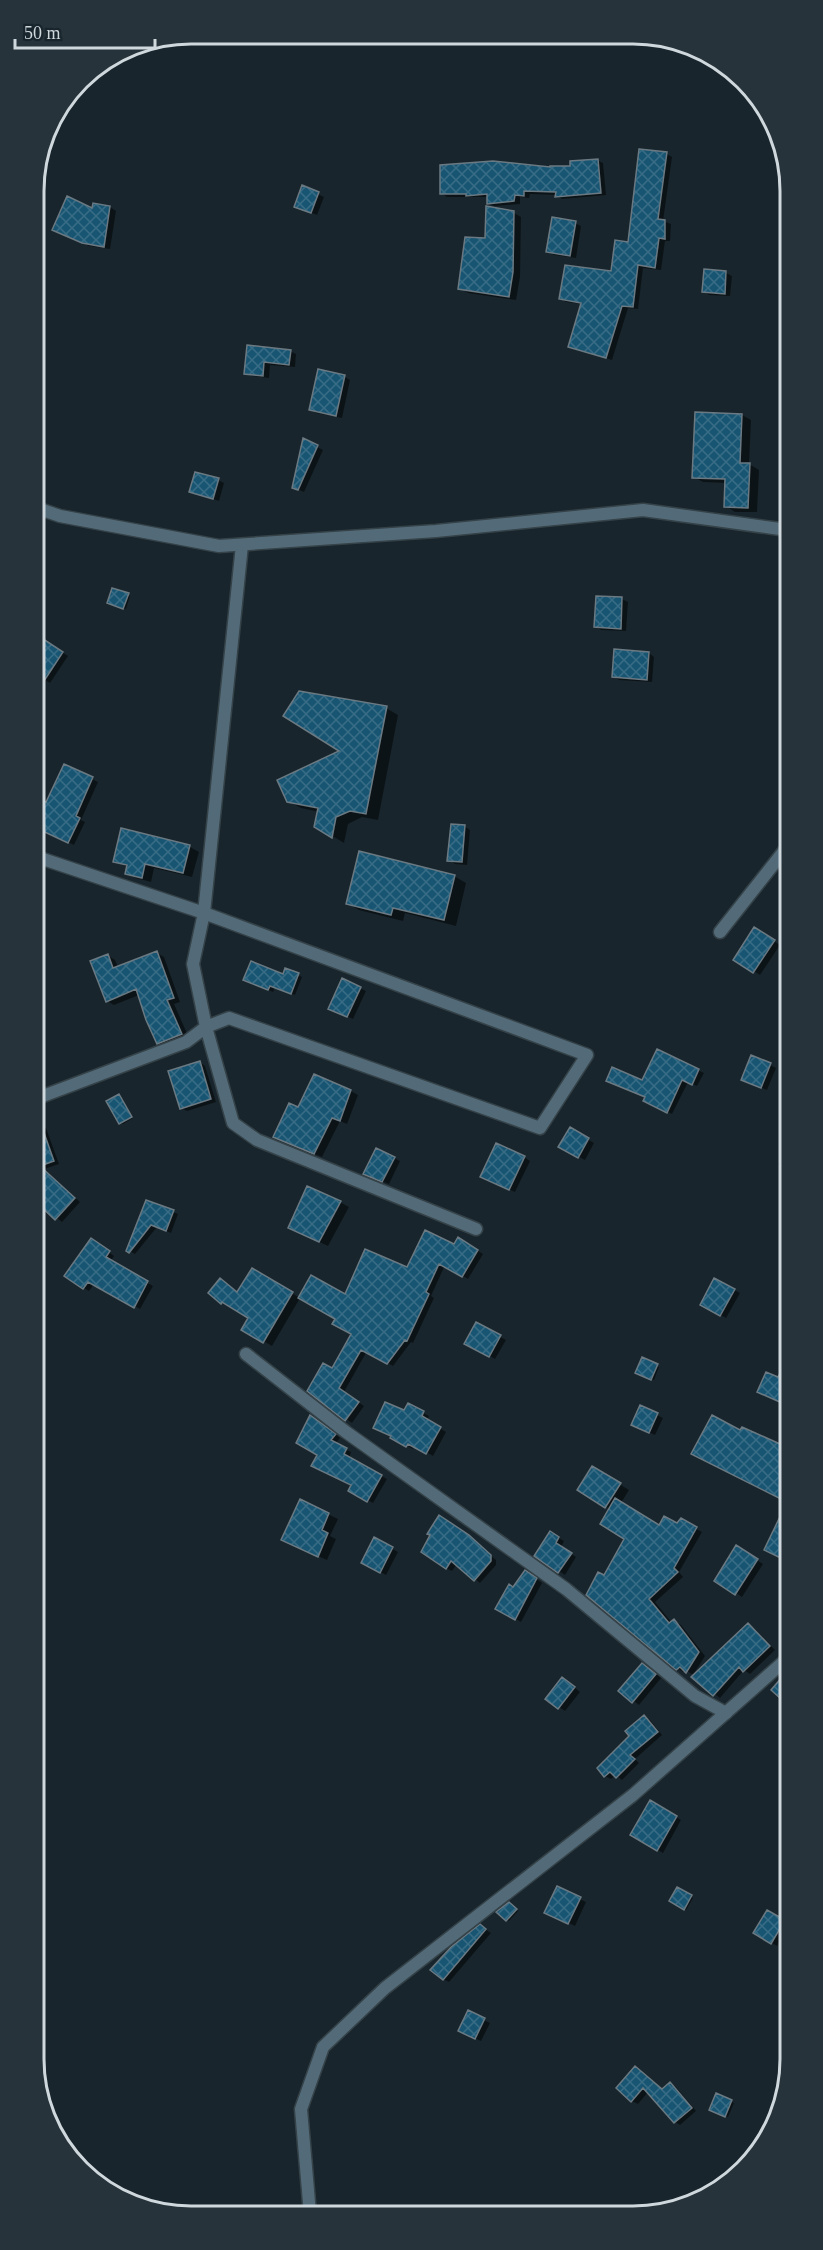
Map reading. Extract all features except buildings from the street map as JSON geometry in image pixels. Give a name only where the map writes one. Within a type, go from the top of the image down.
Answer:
[{"type":"street","points":[[44,510],[60,516],[219,546],[436,531],[643,510],[780,529]]},
{"type":"street","points":[[242,545],[204,913],[193,964],[206,1027],[233,1123],[257,1140],[476,1229]]},
{"type":"street","points":[[720,932],[780,857]]},
{"type":"street","points":[[44,859],[204,913],[586,1055],[540,1128],[229,1018],[206,1027],[186,1042],[44,1096]]},
{"type":"street","points":[[246,1354],[346,1432],[566,1589],[695,1696],[726,1713]]},
{"type":"street","points":[[309,2206],[301,2109],[323,2047],[385,1988],[633,1795],[779,1666]]}]
